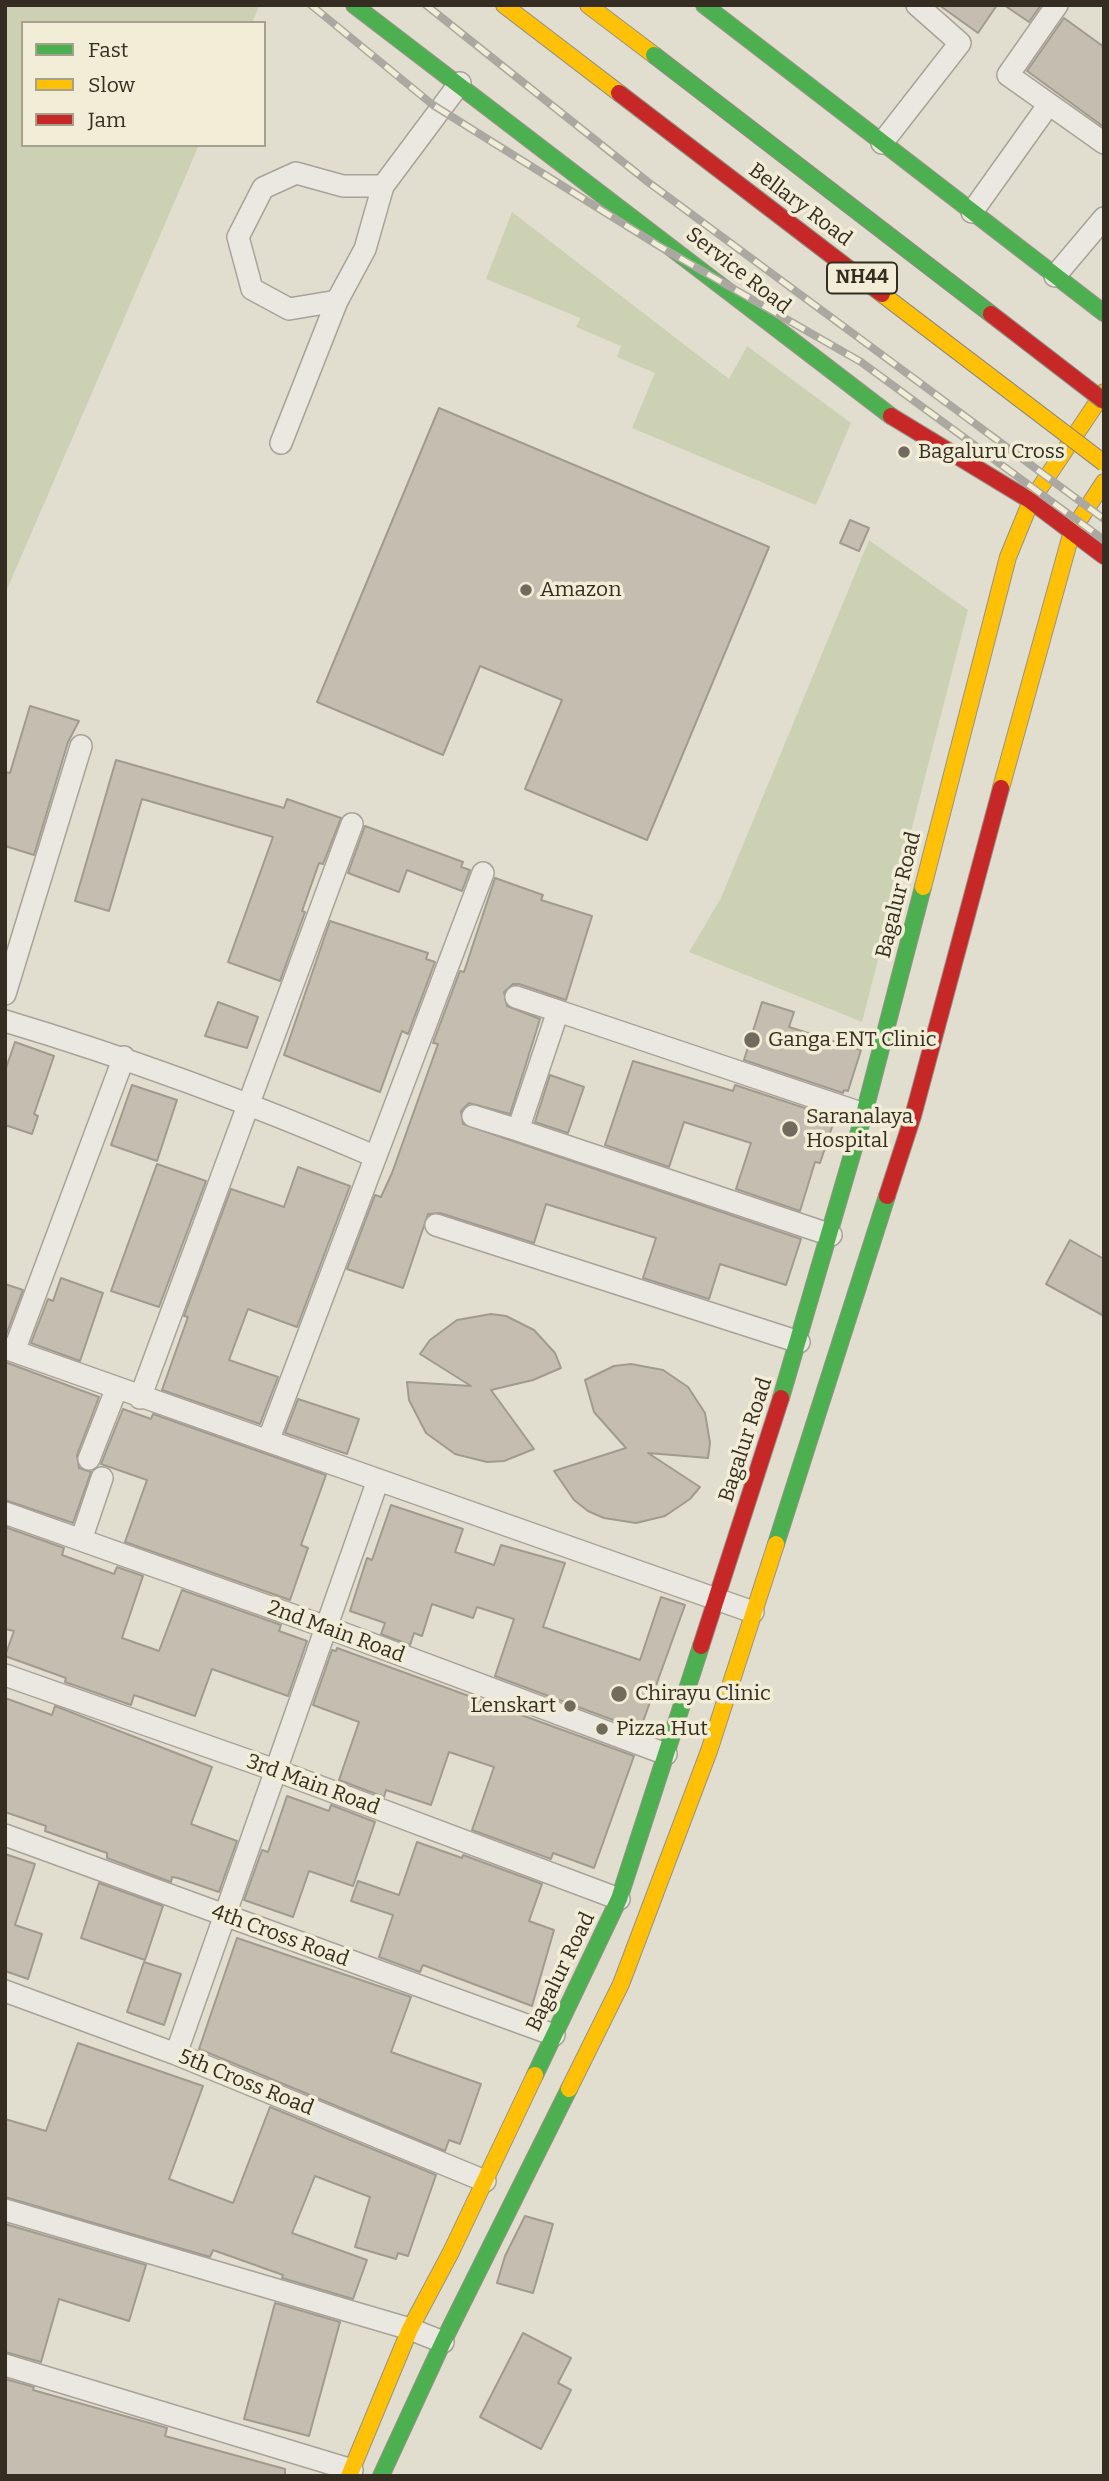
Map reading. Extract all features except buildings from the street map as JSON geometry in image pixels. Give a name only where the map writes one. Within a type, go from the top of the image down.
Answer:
[{"type":"main road","name":"Service Road","points":[[354,5],[460,83],[883,411],[1031,500],[1104,556]]},
{"type":"main road","name":"Bellary Road","points":[[504,5],[1104,463]]},
{"type":"main road","name":"Bellary Road","points":[[588,5],[1104,401]]},
{"type":"main road","points":[[704,5],[1104,313]]},
{"type":"main road","name":"Bagalur Road","points":[[351,2473],[410,2329],[485,2181],[620,1899],[831,1235],[1008,557],[1031,500],[1104,392]]},
{"type":"main road","points":[[381,2476],[443,2342],[621,1984],[709,1751],[913,1116],[1058,573],[1072,531],[1104,482]]},
{"type":"street","points":[[882,143],[960,43],[917,5]]},
{"type":"street","points":[[1057,5],[1008,75],[1104,143]]},
{"type":"street","points":[[281,443],[337,301],[365,249],[383,186],[460,83]]},
{"type":"street","points":[[972,212],[1049,104]]},
{"type":"street","points":[[337,301],[289,309],[252,289],[238,237],[264,188],[296,173],[343,186],[383,186]]},
{"type":"street","points":[[1055,276],[1104,218]]},
{"type":"street","points":[[5,994],[81,746]]},
{"type":"street","points":[[140,1398],[352,824]]},
{"type":"street","points":[[268,1441],[483,873]]},
{"type":"street","points":[[516,997],[864,1114]]},
{"type":"street","points":[[517,1130],[558,1011]]},
{"type":"street","points":[[5,1021],[124,1057],[249,1102],[374,1156]]},
{"type":"street","points":[[124,1057],[10,1349],[116,1390],[753,1612]]},
{"type":"street","points":[[473,1116],[831,1235]]},
{"type":"street","points":[[436,1225],[799,1342]]},
{"type":"street","points":[[89,1459],[116,1390]]},
{"type":"street","points":[[81,1540],[102,1478]]},
{"type":"street","points":[[176,2054],[377,1480]]},
{"type":"street","name":"2nd Main Road","points":[[5,1513],[326,1627],[666,1754]]},
{"type":"street","name":"3rd Main Road","points":[[5,1675],[275,1770],[620,1899]]},
{"type":"street","name":"4th Cross Road","points":[[5,1835],[554,2035]]},
{"type":"street","name":"5th Cross Road","points":[[5,1991],[176,2054],[485,2181]]},
{"type":"street","points":[[5,2210],[410,2329],[443,2342]]},
{"type":"street","points":[[5,2365],[351,2473]]},
{"type":"green space","points":[[5,5],[259,6],[253,21],[21,21],[21,147],[198,147],[5,594]]},
{"type":"green space","points":[[512,212],[729,379],[747,346],[851,423],[816,505],[632,428],[655,373],[617,357],[621,346],[576,327],[580,318],[486,279]]},
{"type":"green space","points":[[869,540],[968,610],[862,1022],[689,952],[721,898]]},
{"type":"railway","points":[[311,5],[433,105],[659,246],[861,362],[1104,540]]},
{"type":"railway","points":[[426,5],[648,182],[1104,519]]},
{"type":"traffic: fast","points":[[354,5],[891,416]]},
{"type":"traffic: fast","points":[[704,5],[1104,313]]},
{"type":"traffic: fast","points":[[654,55],[991,314]]},
{"type":"traffic: fast","points":[[781,1398],[864,1114],[923,887]]},
{"type":"traffic: fast","points":[[776,1544],[887,1196]]},
{"type":"traffic: fast","points":[[535,2075],[619,1899],[701,1646]]},
{"type":"traffic: fast","points":[[381,2476],[443,2342],[569,2089]]},
{"type":"traffic: slow","points":[[504,5],[619,93]]},
{"type":"traffic: slow","points":[[588,5],[654,55]]},
{"type":"traffic: slow","points":[[882,294],[1104,463]]},
{"type":"traffic: slow","points":[[923,887],[1008,557],[1031,501],[1104,392]]},
{"type":"traffic: slow","points":[[1001,788],[1072,531],[1104,482]]},
{"type":"traffic: slow","points":[[569,2089],[621,1984],[709,1751],[776,1544]]},
{"type":"traffic: slow","points":[[349,2476],[410,2329],[451,2252],[535,2075]]},
{"type":"traffic: jam","points":[[619,93],[882,294]]},
{"type":"traffic: jam","points":[[991,314],[1104,401]]},
{"type":"traffic: jam","points":[[891,416],[1031,501],[1104,556]]},
{"type":"traffic: jam","points":[[887,1196],[913,1116],[1001,788]]},
{"type":"traffic: jam","points":[[701,1646],[781,1398]]},
{"type":"place","name":"Bagaluru Cross","points":[[904,452]]},
{"type":"place","name":"Amazon","points":[[526,590]]},
{"type":"place","name":"Ganga ENT Clinic","points":[[752,1040]]},
{"type":"place","name":"Saranalaya Hospital","points":[[790,1129]]},
{"type":"place","name":"Chirayu Clinic","points":[[619,1694]]},
{"type":"place","name":"Lenskart","points":[[570,1706]]},
{"type":"place","name":"Pizza Hut","points":[[602,1729]]}]
